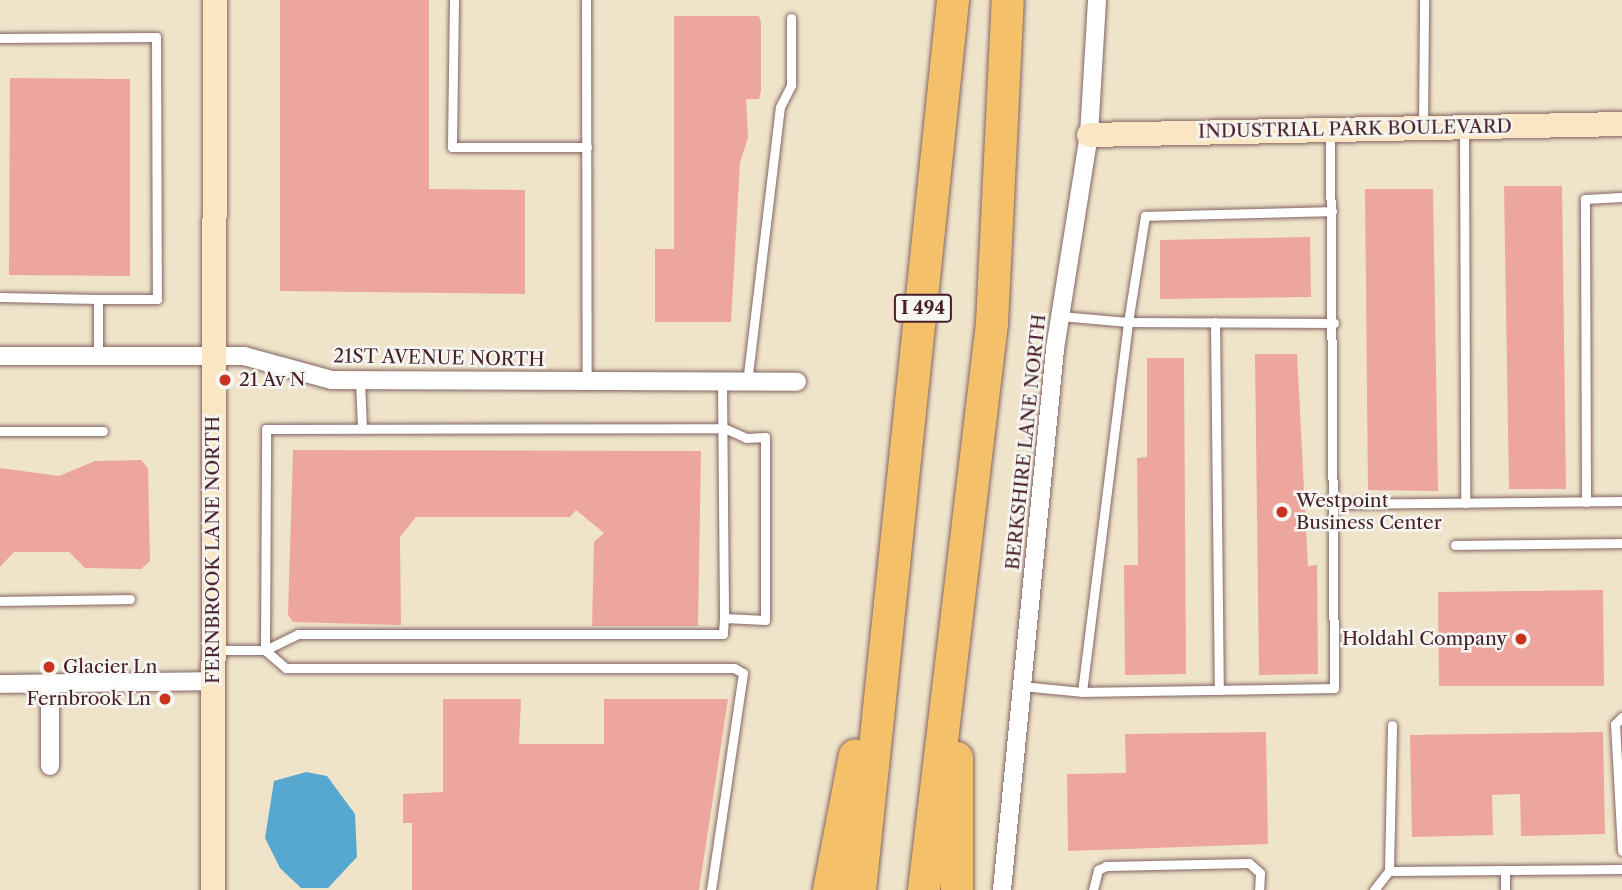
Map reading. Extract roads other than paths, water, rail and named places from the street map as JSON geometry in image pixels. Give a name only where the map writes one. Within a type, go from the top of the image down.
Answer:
[{"type":"highway","name":"I 494","points":[[860,890],[953,0]]},
{"type":"highway","points":[[925,890],[961,586],[1003,184],[1008,0]]},
{"type":"highway","points":[[957,890],[961,586]]},
{"type":"highway","points":[[830,890],[872,659],[890,615]]},
{"type":"street","name":"FERNBROOK LANE NORTH","points":[[213,890],[215,0]]},
{"type":"street","name":"BERKSHIRE LANE NORTH","points":[[1002,890],[1060,316],[1089,135],[1097,0]]},
{"type":"street","name":"INDUSTRIAL PARK BOULEVARD","points":[[1089,135],[1622,124]]},
{"type":"street","name":"21ST AVENUE NORTH","points":[[0,356],[214,356],[272,359],[332,380],[797,382]]},
{"type":"street","points":[[0,684],[213,681]]},
{"type":"street","points":[[50,683],[50,765]]},
{"type":"lane","points":[[454,0],[452,147],[587,147]]},
{"type":"lane","points":[[586,0],[587,382]]},
{"type":"lane","points":[[1423,127],[1424,0]]},
{"type":"lane","points":[[747,383],[780,107],[791,85],[791,18]]},
{"type":"lane","points":[[0,38],[156,37],[156,299],[0,297]]},
{"type":"lane","points":[[1464,126],[1465,503]]},
{"type":"lane","points":[[1021,686],[1083,692],[1335,688],[1334,323],[1330,129]]},
{"type":"lane","points":[[1586,502],[1584,199],[1622,197]]},
{"type":"lane","points":[[1083,692],[1128,322],[1145,216],[1332,211]]},
{"type":"lane","points":[[98,299],[98,356]]},
{"type":"lane","points":[[1060,316],[1128,322],[1334,323]]},
{"type":"lane","points":[[1214,322],[1219,690]]},
{"type":"lane","points":[[360,380],[362,428]]},
{"type":"lane","points":[[213,650],[265,650],[298,634],[723,634],[722,383]]},
{"type":"lane","points":[[711,890],[743,673],[734,668],[286,668],[265,650],[266,429],[724,428],[746,438],[765,438],[765,620],[724,618]]},
{"type":"lane","points":[[0,431],[103,431]]},
{"type":"lane","points":[[1335,504],[1622,501]]},
{"type":"lane","points":[[1455,545],[1622,543]]},
{"type":"lane","points":[[0,601],[130,600]]},
{"type":"lane","points":[[1618,720],[1622,851]]},
{"type":"lane","points":[[1374,890],[1389,871],[1392,725]]},
{"type":"lane","points":[[1093,890],[1098,870],[1106,866],[1249,863],[1260,873],[1259,890]]},
{"type":"lane","points":[[1389,871],[1505,873],[1622,869]]},
{"type":"lane","points":[[1505,873],[1505,890]]},
{"type":"water","points":[[306,772],[327,776],[355,814],[357,857],[328,888],[301,888],[280,868],[265,838],[274,781]]},
{"type":"place","name":"21 Av N","points":[[225,380]]},
{"type":"place","name":"Westpoint Business Center","points":[[1282,512]]},
{"type":"place","name":"Holdahl Company","points":[[1521,639]]},
{"type":"place","name":"Glacier Ln","points":[[49,667]]},
{"type":"place","name":"Fernbrook Ln","points":[[165,699]]}]
